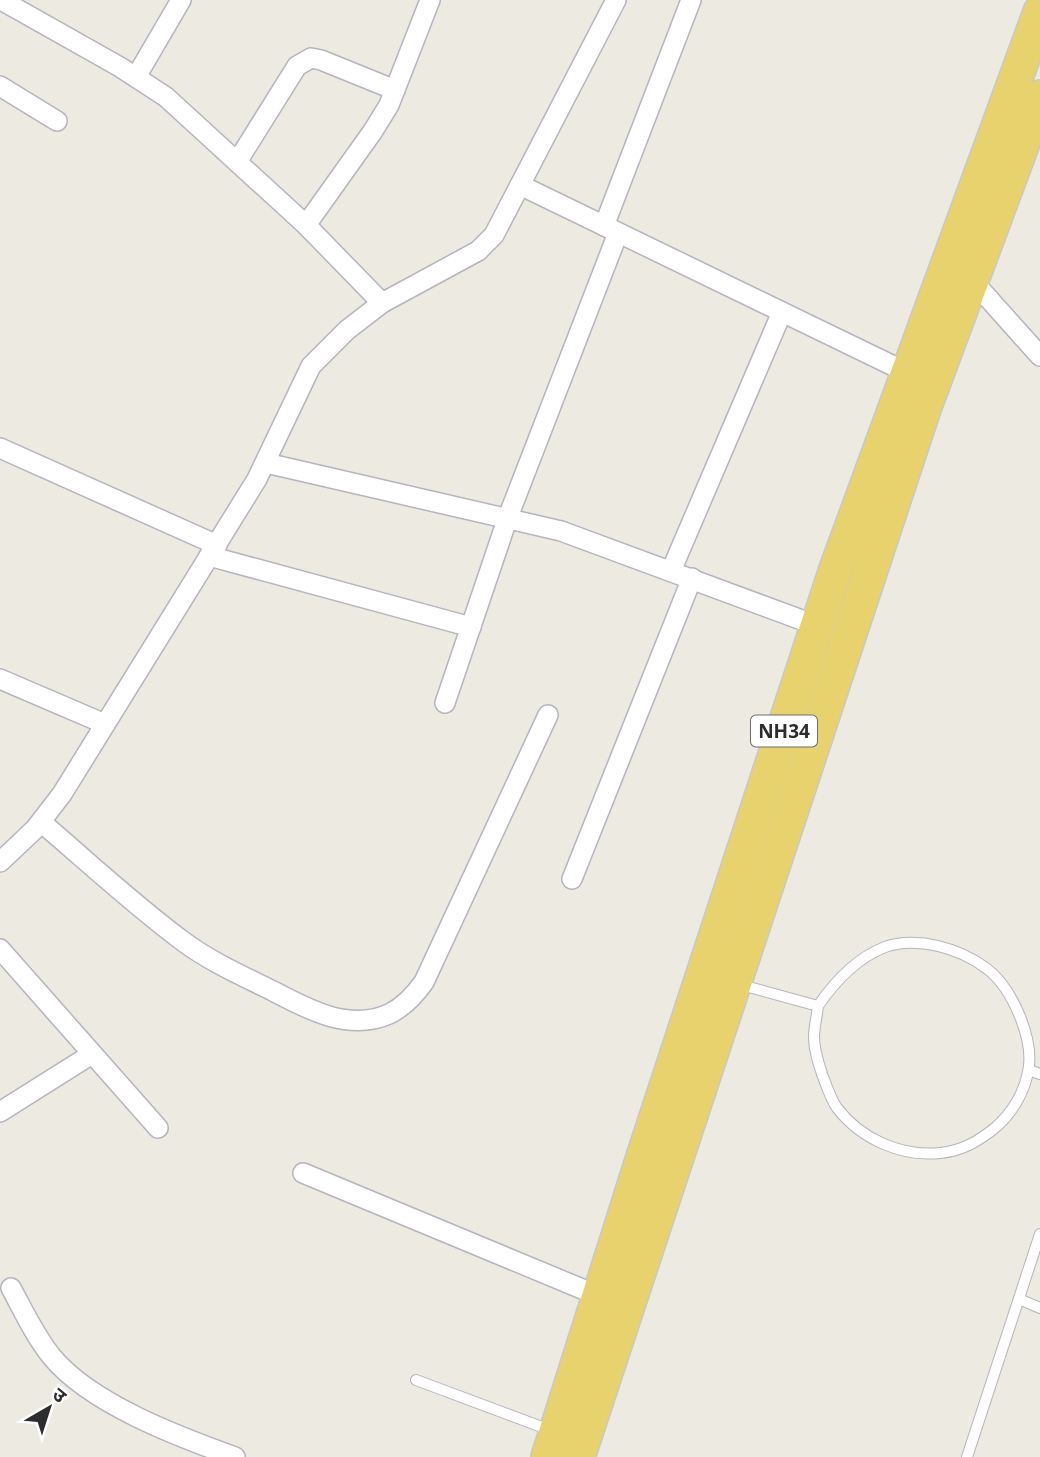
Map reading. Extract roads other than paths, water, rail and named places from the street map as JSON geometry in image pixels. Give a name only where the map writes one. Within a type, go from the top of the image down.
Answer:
[{"type":"highway","name":"NH34","points":[[551,1445],[838,562],[1040,12]]},
{"type":"highway","name":"NH34","points":[[578,1457],[924,408],[1040,97]]},
{"type":"street","points":[[1,0],[166,97],[306,225],[382,303]]},
{"type":"street","points":[[136,77],[181,0]]},
{"type":"street","points":[[306,225],[373,131],[395,90],[430,0]]},
{"type":"street","points":[[0,862],[41,822],[62,794],[266,463],[311,366],[347,330],[382,303],[478,251],[494,235],[616,0]]},
{"type":"street","points":[[445,703],[691,0]]},
{"type":"street","points":[[237,162],[297,66],[311,58],[395,90]]},
{"type":"street","points":[[0,86],[57,121]]},
{"type":"street","points":[[520,185],[908,373]]},
{"type":"street","points":[[972,280],[1040,356]]},
{"type":"street","points":[[671,571],[782,312]]},
{"type":"street","points":[[0,448],[213,550],[471,627]]},
{"type":"street","points":[[266,463],[508,517],[580,537],[818,626]]},
{"type":"street","points":[[572,878],[692,578]]},
{"type":"street","points":[[0,679],[105,724]]},
{"type":"street","points":[[41,822],[161,923],[210,959],[312,1011],[335,1019],[365,1020],[387,1015],[410,1001],[424,982],[548,715]]},
{"type":"street","points":[[0,949],[158,1128]]},
{"type":"street","points":[[0,1112],[92,1054]]},
{"type":"street","points":[[303,1173],[599,1296]]},
{"type":"street","points":[[11,1288],[37,1338],[54,1360],[78,1382],[120,1408],[195,1443],[235,1457]]},
{"type":"lane","points":[[922,942],[957,951],[987,969],[1007,989],[1020,1016],[1028,1048],[1029,1070],[1021,1093],[1006,1118],[982,1138],[956,1151],[905,1153],[877,1141],[858,1128],[837,1107],[817,1060],[814,1038],[818,1006],[842,976],[887,946],[922,942]]},
{"type":"lane","points":[[734,982],[818,1006]]},
{"type":"lane","points":[[1029,1070],[1040,1074]]},
{"type":"lane","points":[[967,1457],[1040,1234]]},
{"type":"lane","points":[[1019,1299],[1040,1308]]},
{"type":"lane","points":[[416,1380],[551,1445]]}]
